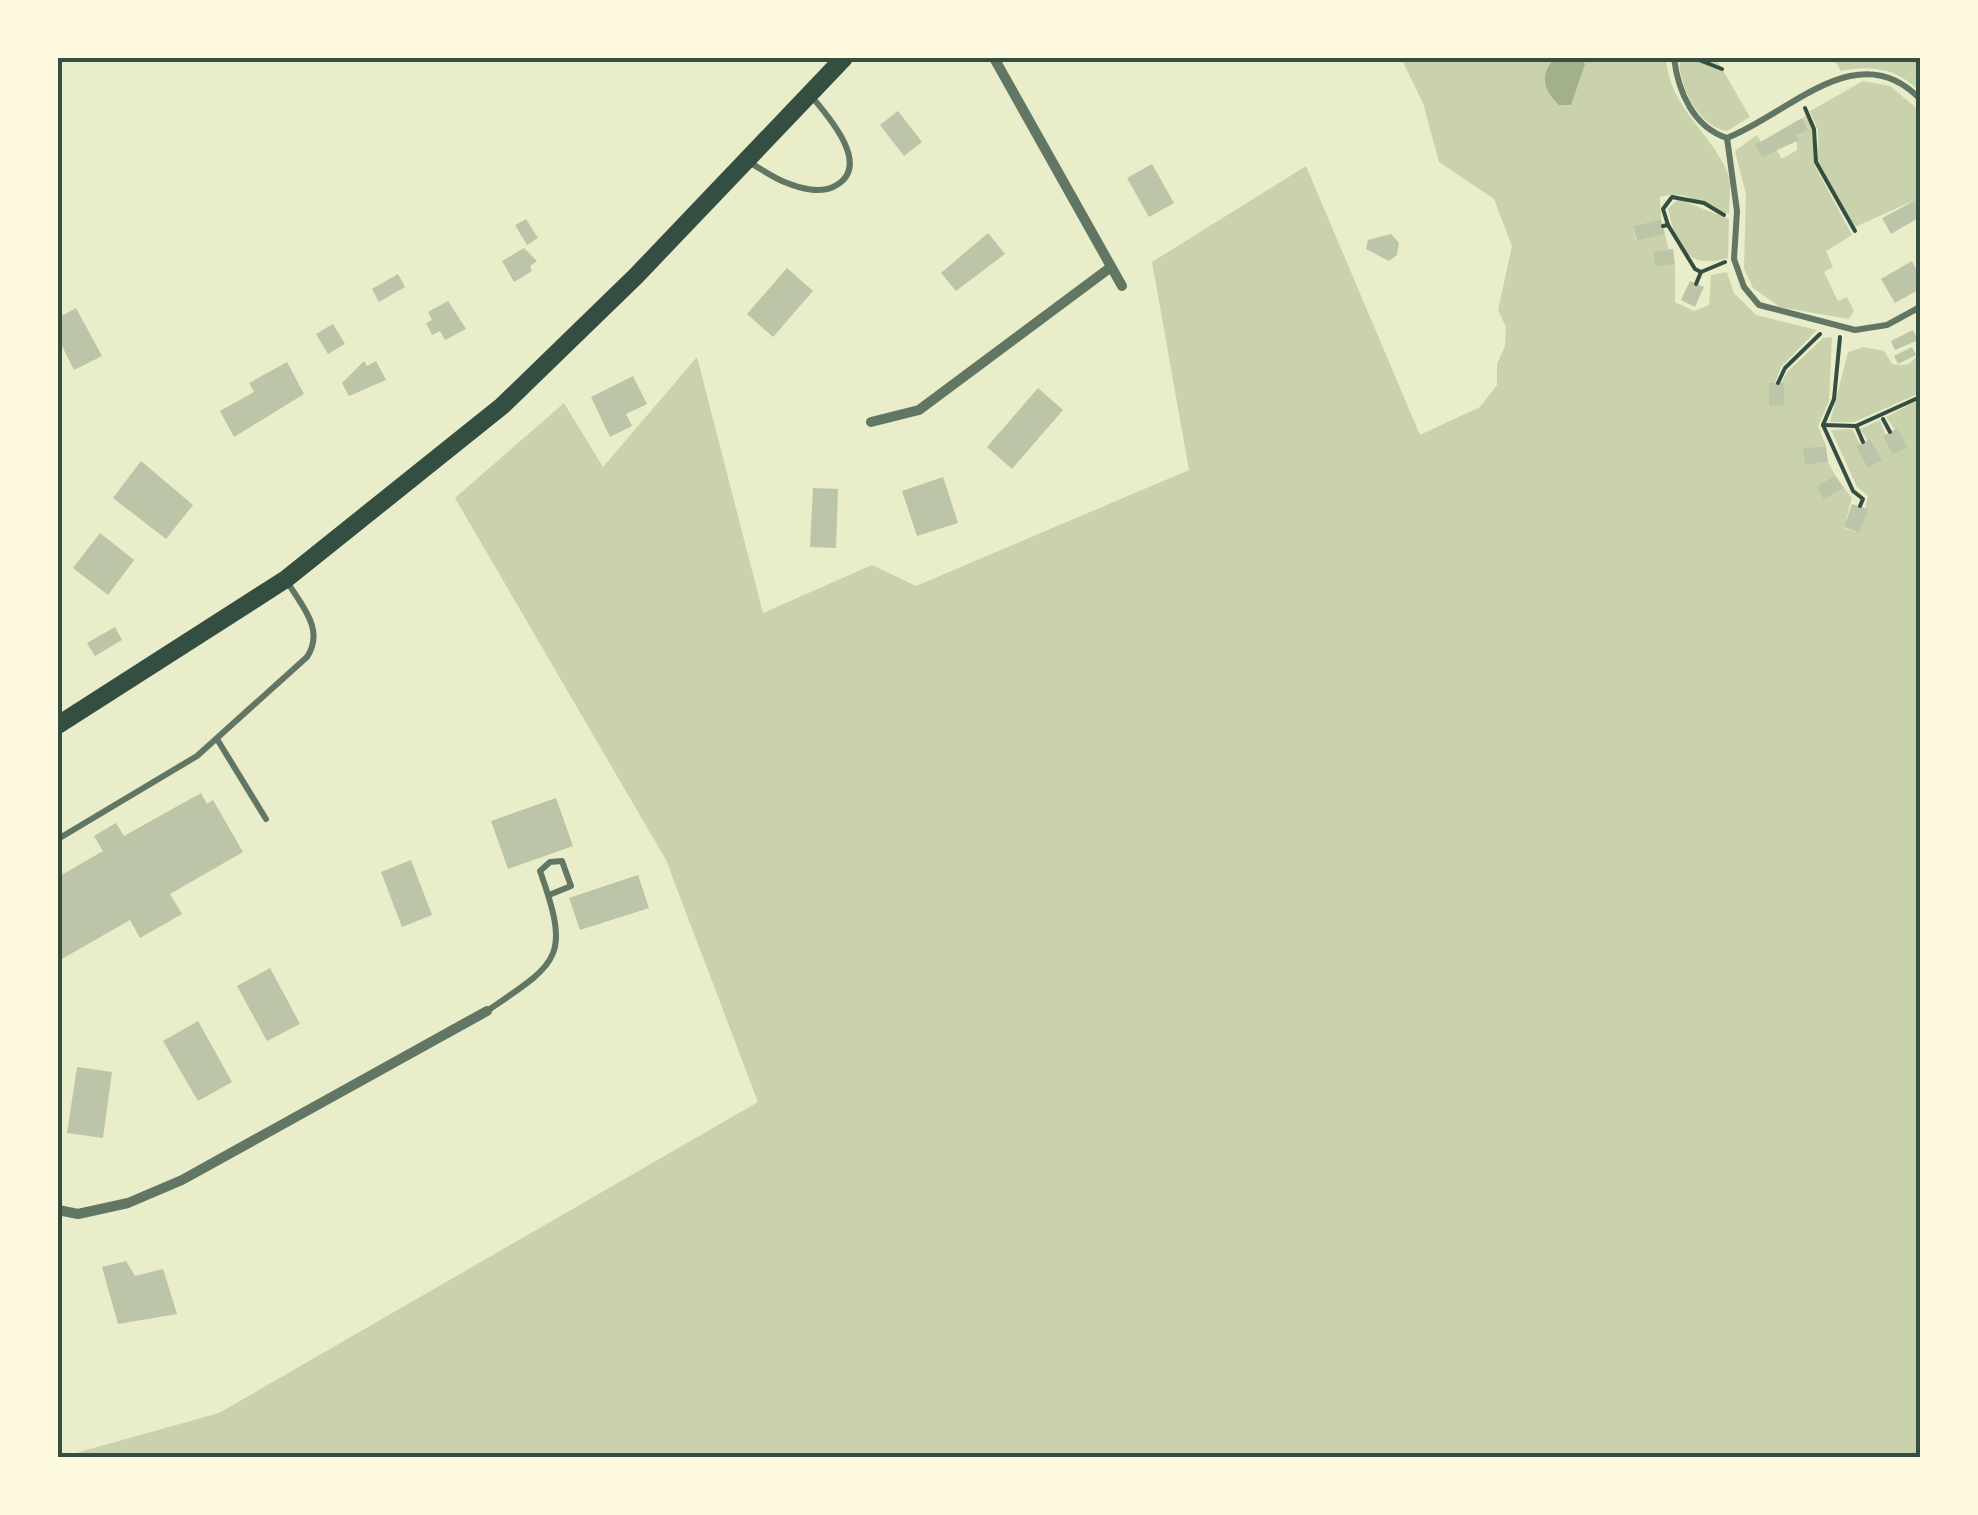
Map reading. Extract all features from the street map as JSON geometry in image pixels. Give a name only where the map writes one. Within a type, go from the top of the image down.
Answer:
[{"type":"main road","points":[[58,724],[286,579],[502,406],[844,58]]},
{"type":"street","points":[[994,58],[1122,286]]},
{"type":"street","points":[[871,422],[919,410],[1111,267]]},
{"type":"street","points":[[58,1210],[78,1214],[128,1203],[182,1180],[487,1011]]},
{"type":"lane","points":[[1674,58],[1679,84],[1694,114],[1710,132],[1726,138],[1844,74],[1889,76],[1920,99]]},
{"type":"lane","points":[[746,160],[806,189],[826,190],[839,184],[848,174],[850,162],[844,142],[809,94]]},
{"type":"lane","points":[[1726,138],[1737,217],[1734,259],[1744,287],[1759,305],[1841,327],[1887,324],[1920,307]]},
{"type":"lane","points":[[58,840],[191,760],[312,650],[314,628],[286,579]]},
{"type":"lane","points":[[217,739],[266,819]]},
{"type":"lane","points":[[487,1011],[539,976],[557,951],[558,925],[540,871],[550,862],[562,861],[571,886],[549,894]]},
{"type":"path","points":[[1694,58],[1722,69]]},
{"type":"path","points":[[1800,99],[1814,129],[1816,162],[1854,231]]},
{"type":"path","points":[[1734,259],[1699,278],[1680,255],[1666,226],[1663,209],[1672,196],[1704,203],[1718,213],[1737,217]]},
{"type":"path","points":[[1778,383],[1786,368],[1830,325]]},
{"type":"path","points":[[1841,327],[1834,399],[1823,426],[1853,492],[1863,499],[1860,506]]},
{"type":"path","points":[[1823,426],[1856,426],[1920,397]]},
{"type":"path","points":[[1882,416],[1890,432]]},
{"type":"path","points":[[1856,426],[1863,442]]},
{"type":"path","points":[[1827,452],[1834,450]]},
{"type":"path","points":[[1840,481],[1845,474]]},
{"type":"shaded area","points":[[1401,58],[1666,58],[1681,103],[1727,172],[1729,214],[1688,197],[1660,197],[1661,219],[1633,226],[1636,241],[1665,234],[1669,250],[1653,253],[1655,267],[1675,264],[1675,302],[1694,311],[1709,305],[1711,275],[1727,272],[1734,293],[1756,315],[1817,330],[1781,367],[1775,383],[1769,383],[1769,405],[1784,405],[1781,383],[1788,371],[1823,338],[1832,337],[1829,401],[1818,426],[1826,446],[1804,448],[1805,465],[1828,462],[1835,475],[1816,487],[1824,500],[1844,488],[1852,498],[1844,528],[1859,533],[1868,496],[1857,487],[1831,430],[1852,429],[1860,444],[1857,446],[1881,460],[1860,429],[1880,420],[1893,454],[1907,447],[1886,417],[1920,399],[1920,1457],[58,1458],[219,1413],[758,1102],[666,860],[455,498],[564,403],[603,467],[697,357],[763,613],[872,565],[916,586],[1189,470],[1152,262],[1306,166],[1420,435],[1480,407],[1497,385],[1497,364],[1505,346],[1506,327],[1498,310],[1512,246],[1494,199],[1439,162],[1423,103]]},
{"type":"shaded area","points":[[1555,58],[1581,58],[1585,64],[1571,105],[1559,105],[1546,88],[1545,76]]},
{"type":"shaded area","points":[[1679,58],[1720,58],[1717,60],[1750,117],[1727,131],[1707,121],[1686,92]]},
{"type":"shaded area","points":[[1833,58],[1920,58],[1918,90],[1901,77],[1882,70],[1841,71]]},
{"type":"shaded area","points":[[1863,81],[1890,86],[1920,111],[1920,213],[1913,201],[1855,227],[1818,163],[1818,131],[1810,111]]},
{"type":"shaded area","points":[[1806,116],[1812,128],[1815,166],[1852,235],[1826,251],[1833,267],[1824,272],[1838,301],[1847,297],[1854,311],[1849,319],[1780,307],[1753,288],[1744,269],[1746,194],[1735,151],[1757,135],[1761,142],[1756,146],[1762,156],[1776,149],[1782,159],[1797,150],[1796,136],[1808,128],[1802,118]]},
{"type":"shaded area","points":[[1678,199],[1729,219],[1728,258],[1702,261],[1686,252],[1675,234],[1668,209]]},
{"type":"shaded area","points":[[1864,347],[1884,351],[1892,364],[1898,365],[1910,363],[1920,349],[1920,393],[1854,422],[1830,422],[1848,352]]},
{"type":"building","points":[[898,111],[922,142],[904,156],[880,125]]},
{"type":"building","points":[[1802,118],[1808,129],[1796,136],[1799,140],[1762,157],[1755,145]]},
{"type":"building","points":[[1152,164],[1174,203],[1149,217],[1127,178]]},
{"type":"building","points":[[1914,201],[1920,217],[1891,234],[1882,218]]},
{"type":"building","points":[[526,219],[538,238],[527,245],[515,225]]},
{"type":"building","points":[[1661,219],[1665,234],[1637,241],[1633,226]]},
{"type":"building","points":[[988,233],[1005,254],[956,291],[941,273]]},
{"type":"building","points":[[1391,234],[1399,243],[1397,255],[1389,261],[1366,249],[1368,240]]},
{"type":"building","points":[[524,248],[537,261],[530,266],[532,271],[514,282],[502,261]]},
{"type":"building","points":[[1673,249],[1675,264],[1655,267],[1653,252]]},
{"type":"building","points":[[1912,261],[1920,277],[1920,289],[1895,303],[1881,279]]},
{"type":"building","points":[[787,268],[813,291],[773,337],[747,314]]},
{"type":"building","points":[[398,274],[405,287],[379,302],[372,289]]},
{"type":"building","points":[[1690,281],[1704,287],[1695,307],[1681,300]]},
{"type":"building","points":[[448,301],[466,329],[445,340],[440,331],[432,335],[426,323],[432,320],[428,312]]},
{"type":"building","points":[[76,308],[102,356],[74,370],[61,344],[58,346],[58,318]]},
{"type":"building","points":[[333,324],[345,344],[328,354],[316,334]]},
{"type":"building","points":[[1913,330],[1918,340],[1895,350],[1891,341]]},
{"type":"building","points":[[1912,347],[1916,355],[1898,364],[1894,356]]},
{"type":"building","points":[[364,361],[367,366],[376,361],[386,380],[349,396],[342,383]]},
{"type":"building","points":[[287,362],[304,394],[234,437],[220,411],[254,392],[249,383]]},
{"type":"building","points":[[633,376],[647,404],[626,414],[632,426],[610,437],[591,397]]},
{"type":"building","points":[[1769,383],[1784,383],[1784,406],[1769,405]]},
{"type":"building","points":[[1038,388],[1063,410],[1012,469],[987,447]]},
{"type":"building","points":[[1898,428],[1907,447],[1893,455],[1883,436]]},
{"type":"building","points":[[1870,439],[1882,460],[1868,468],[1856,446]]},
{"type":"building","points":[[1826,446],[1828,462],[1805,465],[1803,448]]},
{"type":"building","points":[[141,461],[193,505],[166,539],[113,498]]},
{"type":"building","points":[[1835,475],[1844,488],[1824,500],[1816,487]]},
{"type":"building","points":[[943,477],[958,523],[917,536],[902,491]]},
{"type":"building","points":[[813,488],[838,489],[836,548],[810,547]]},
{"type":"building","points":[[1852,504],[1868,509],[1859,533],[1844,527]]},
{"type":"building","points":[[100,533],[134,560],[108,595],[73,568]]},
{"type":"building","points":[[115,627],[122,640],[95,656],[87,643]]},
{"type":"building","points":[[201,793],[207,804],[213,800],[243,852],[170,894],[182,914],[140,938],[130,920],[60,960],[58,877],[103,851],[94,836],[116,823],[124,836]]},
{"type":"building","points":[[556,798],[573,846],[508,869],[491,821]]},
{"type":"building","points":[[411,860],[432,915],[402,927],[381,872]]},
{"type":"building","points":[[638,875],[649,908],[580,930],[569,898]]},
{"type":"building","points":[[270,968],[300,1024],[267,1041],[237,986]]},
{"type":"building","points":[[198,1021],[232,1082],[198,1101],[163,1041]]},
{"type":"building","points":[[77,1067],[112,1072],[103,1138],[67,1133]]},
{"type":"building","points":[[126,1261],[135,1276],[163,1269],[177,1314],[118,1324],[102,1267]]}]
